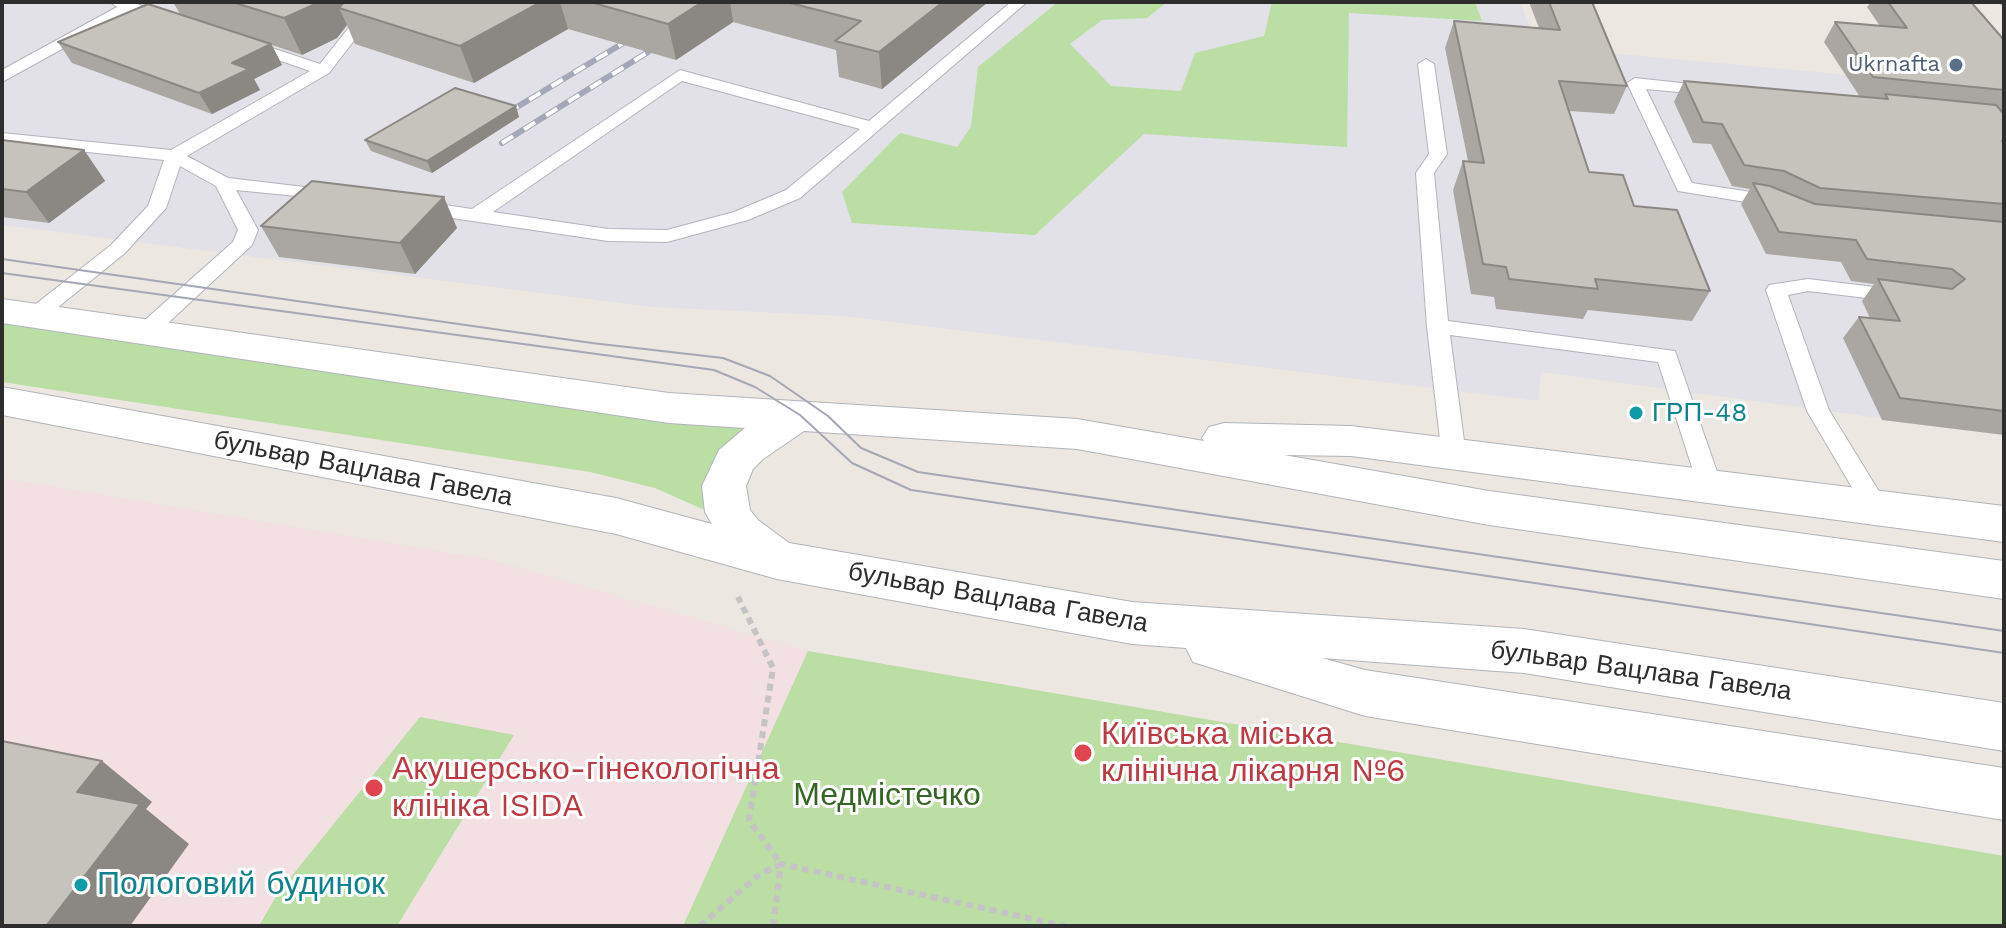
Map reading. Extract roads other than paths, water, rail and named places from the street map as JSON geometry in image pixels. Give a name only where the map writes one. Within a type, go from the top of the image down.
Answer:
[{"type":"main road","points":[[18,314],[669,408],[1077,434],[1351,441],[1879,511],[2004,524]]},
{"type":"main road","name":"бульвар Вацлава Гавела","points":[[2,401],[616,516],[777,560],[1132,623],[1524,651],[2004,727]]},
{"type":"main road","points":[[777,560],[749,540],[734,522],[728,512],[724,486],[735,461],[748,448],[770,431],[800,415]]},
{"type":"main road","points":[[1077,434],[1489,508],[2004,580]]},
{"type":"main road","points":[[1132,623],[1365,693],[2004,794]]},
{"type":"lane","points":[[18,314],[118,249],[157,208],[174,156],[323,70],[374,5],[381,2]]},
{"type":"lane","points":[[403,205],[608,235],[667,236],[741,216],[793,194],[1020,2]]},
{"type":"lane","points":[[2,77],[124,4],[189,26]]},
{"type":"lane","points":[[234,40],[323,70]]},
{"type":"lane","points":[[1426,64],[1438,154],[1425,173],[1438,327],[1454,456]]},
{"type":"lane","points":[[478,214],[680,75],[872,127]]},
{"type":"lane","points":[[1727,92],[1635,83],[1685,187],[1763,199],[1789,211]]},
{"type":"lane","points":[[2,138],[174,156],[223,183],[343,197]]},
{"type":"lane","points":[[145,332],[242,245],[248,230],[223,183]]},
{"type":"lane","points":[[1879,511],[1818,411],[1776,290],[1808,285],[1921,299]]},
{"type":"lane","points":[[1438,327],[1667,356],[1711,489]]},
{"type":"tram line","points":[[2,259],[592,343],[723,358],[770,376],[828,416],[861,448],[918,472],[2004,631]]},
{"type":"tram line","points":[[2,273],[714,370],[755,387],[800,415],[852,463],[911,490],[2004,653]]},
{"type":"railway","points":[[507,113],[640,33]]},
{"type":"railway","points":[[502,143],[648,52]]},
{"type":"place","name":"Ukrnafta","points":[[1956,65]]},
{"type":"place","name":"ГРП-48","points":[[1636,413]]},
{"type":"place","name":"Київська міська клінічна лікарня №6","points":[[1083,753]]},
{"type":"place","name":"Акушерсько-гінекологічна клініка ISIDA","points":[[374,788]]},
{"type":"place","name":"Пологовий будинок","points":[[81,885]]},
{"type":"park label","name":"Медмістечко","points":[[887,796]]}]
